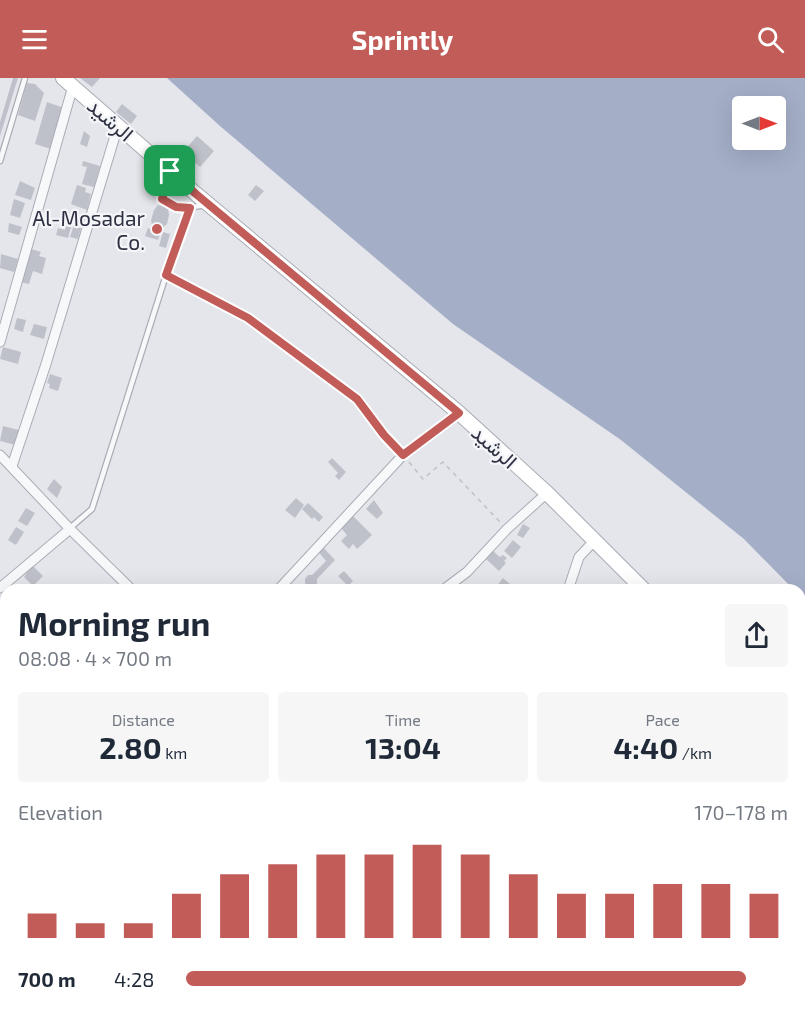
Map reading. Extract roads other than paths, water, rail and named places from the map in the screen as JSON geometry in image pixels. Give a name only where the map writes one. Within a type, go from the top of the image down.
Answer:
[{"type":"main road","name":"الرشيد","points":[[68,82],[208,204],[459,413],[548,494],[638,584]]},
{"type":"street","points":[[0,342],[68,82]]},
{"type":"street","points":[[12,466],[46,364],[118,126]]},
{"type":"street","points":[[284,584],[403,455],[459,413]]},
{"type":"street","points":[[0,455],[126,584]]},
{"type":"street","points":[[451,584],[467,572],[507,529],[548,494]]},
{"type":"street","points":[[5,584],[70,529]]},
{"type":"street","points":[[570,584],[579,557],[595,540]]},
{"type":"lane","points":[[0,161],[25,78]]},
{"type":"lane","points":[[170,171],[162,199],[176,207],[190,208],[208,204]]},
{"type":"lane","points":[[70,529],[92,509],[166,275],[190,208]]},
{"type":"water","points":[[167,78],[805,78],[805,584],[788,584],[744,539],[621,440],[453,324],[220,126]]},
{"type":"place","name":"Al-Mosadar Co.","points":[[157,229]]}]
